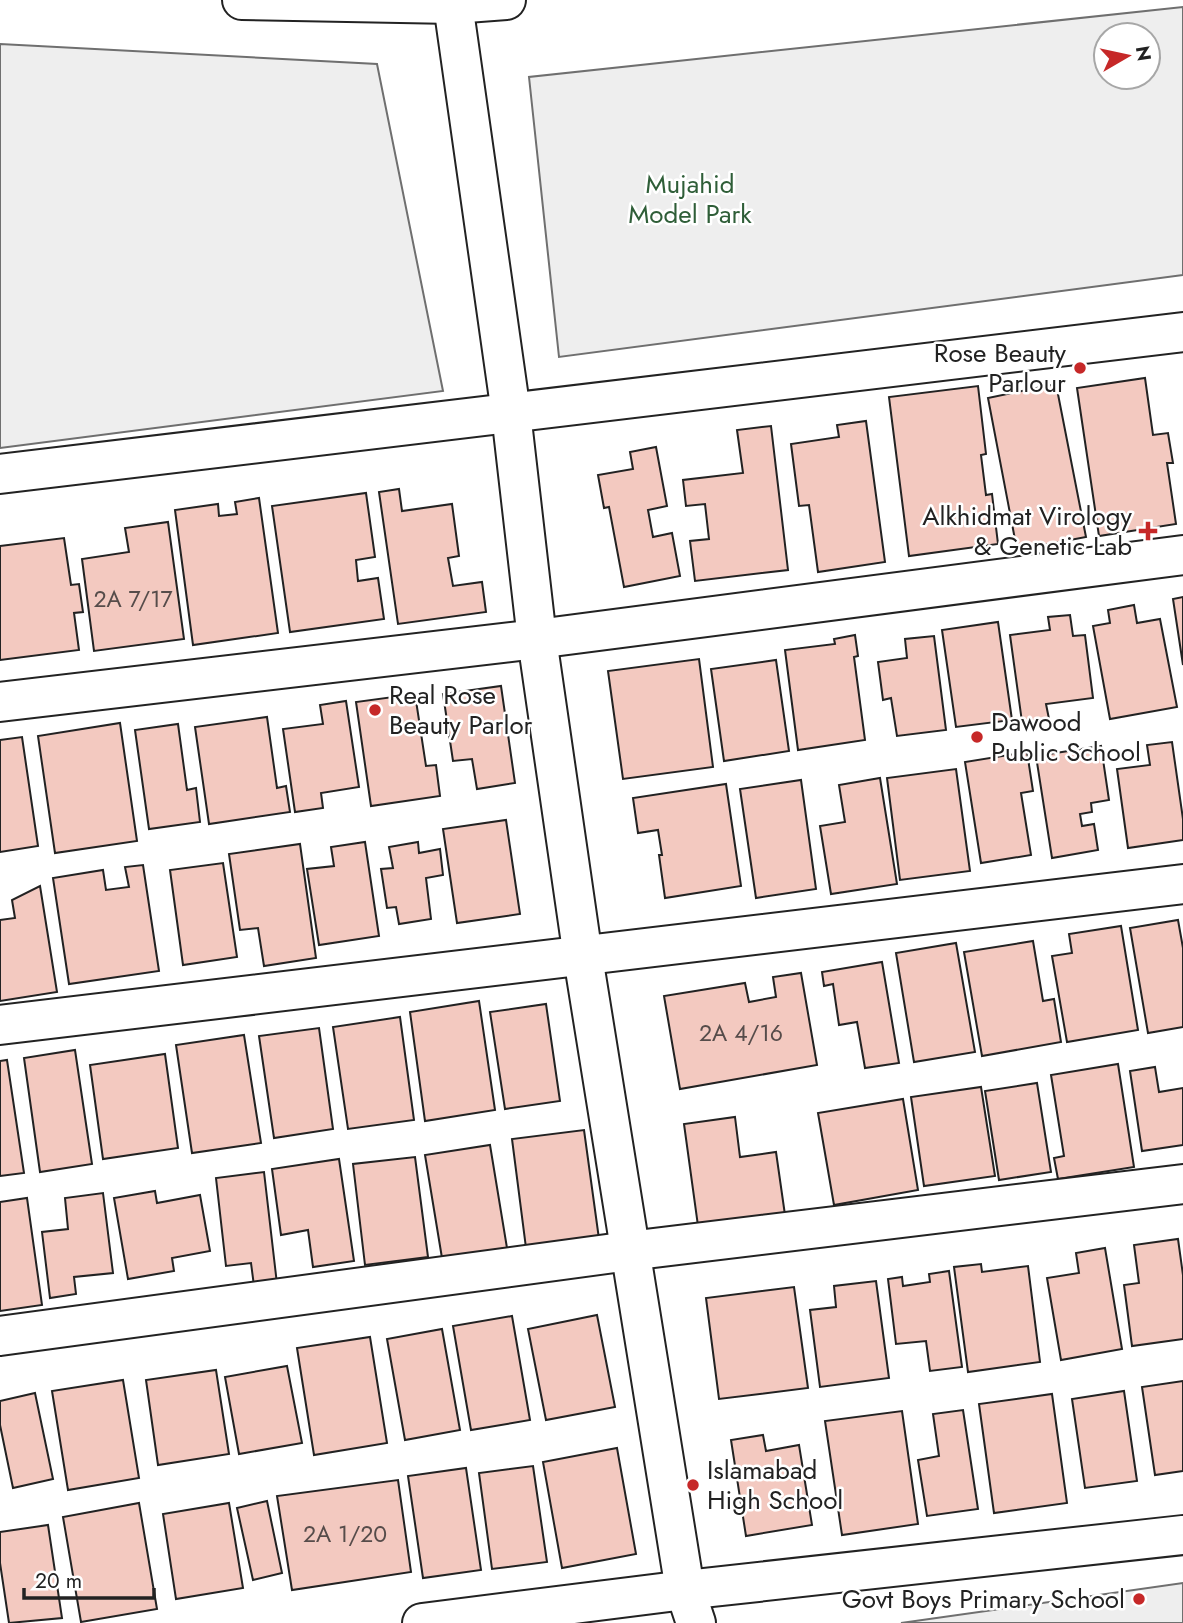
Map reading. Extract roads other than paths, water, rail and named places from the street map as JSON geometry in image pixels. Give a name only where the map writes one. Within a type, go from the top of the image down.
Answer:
[{"type":"street","points":[[242,0],[453,4],[506,0]]},
{"type":"street","points":[[453,4],[511,412],[537,639],[583,957],[629,1251],[690,1607]]},
{"type":"street","points":[[0,474],[1183,332]]},
{"type":"street","points":[[0,702],[537,639],[1183,555]]},
{"type":"street","points":[[0,1025],[1183,884]]},
{"type":"street","points":[[0,1336],[629,1251],[1183,1184]]},
{"type":"street","points":[[422,1623],[690,1607],[1183,1535]]},
{"type":"place","name":"Rose Beauty Parlour","points":[[1080,368]]},
{"type":"place","name":"Alkhidmat Virology & Genetic Lab","points":[[1148,531]]},
{"type":"place","name":"Real Rose Beauty Parlor","points":[[375,710]]},
{"type":"place","name":"Dawood Public School","points":[[977,737]]},
{"type":"place","name":"Islamabad High School","points":[[693,1485]]},
{"type":"place","name":"Govt Boys Primary School","points":[[1139,1599]]},
{"type":"park label","name":"Mujahid Model Park","points":[[690,199]]}]
